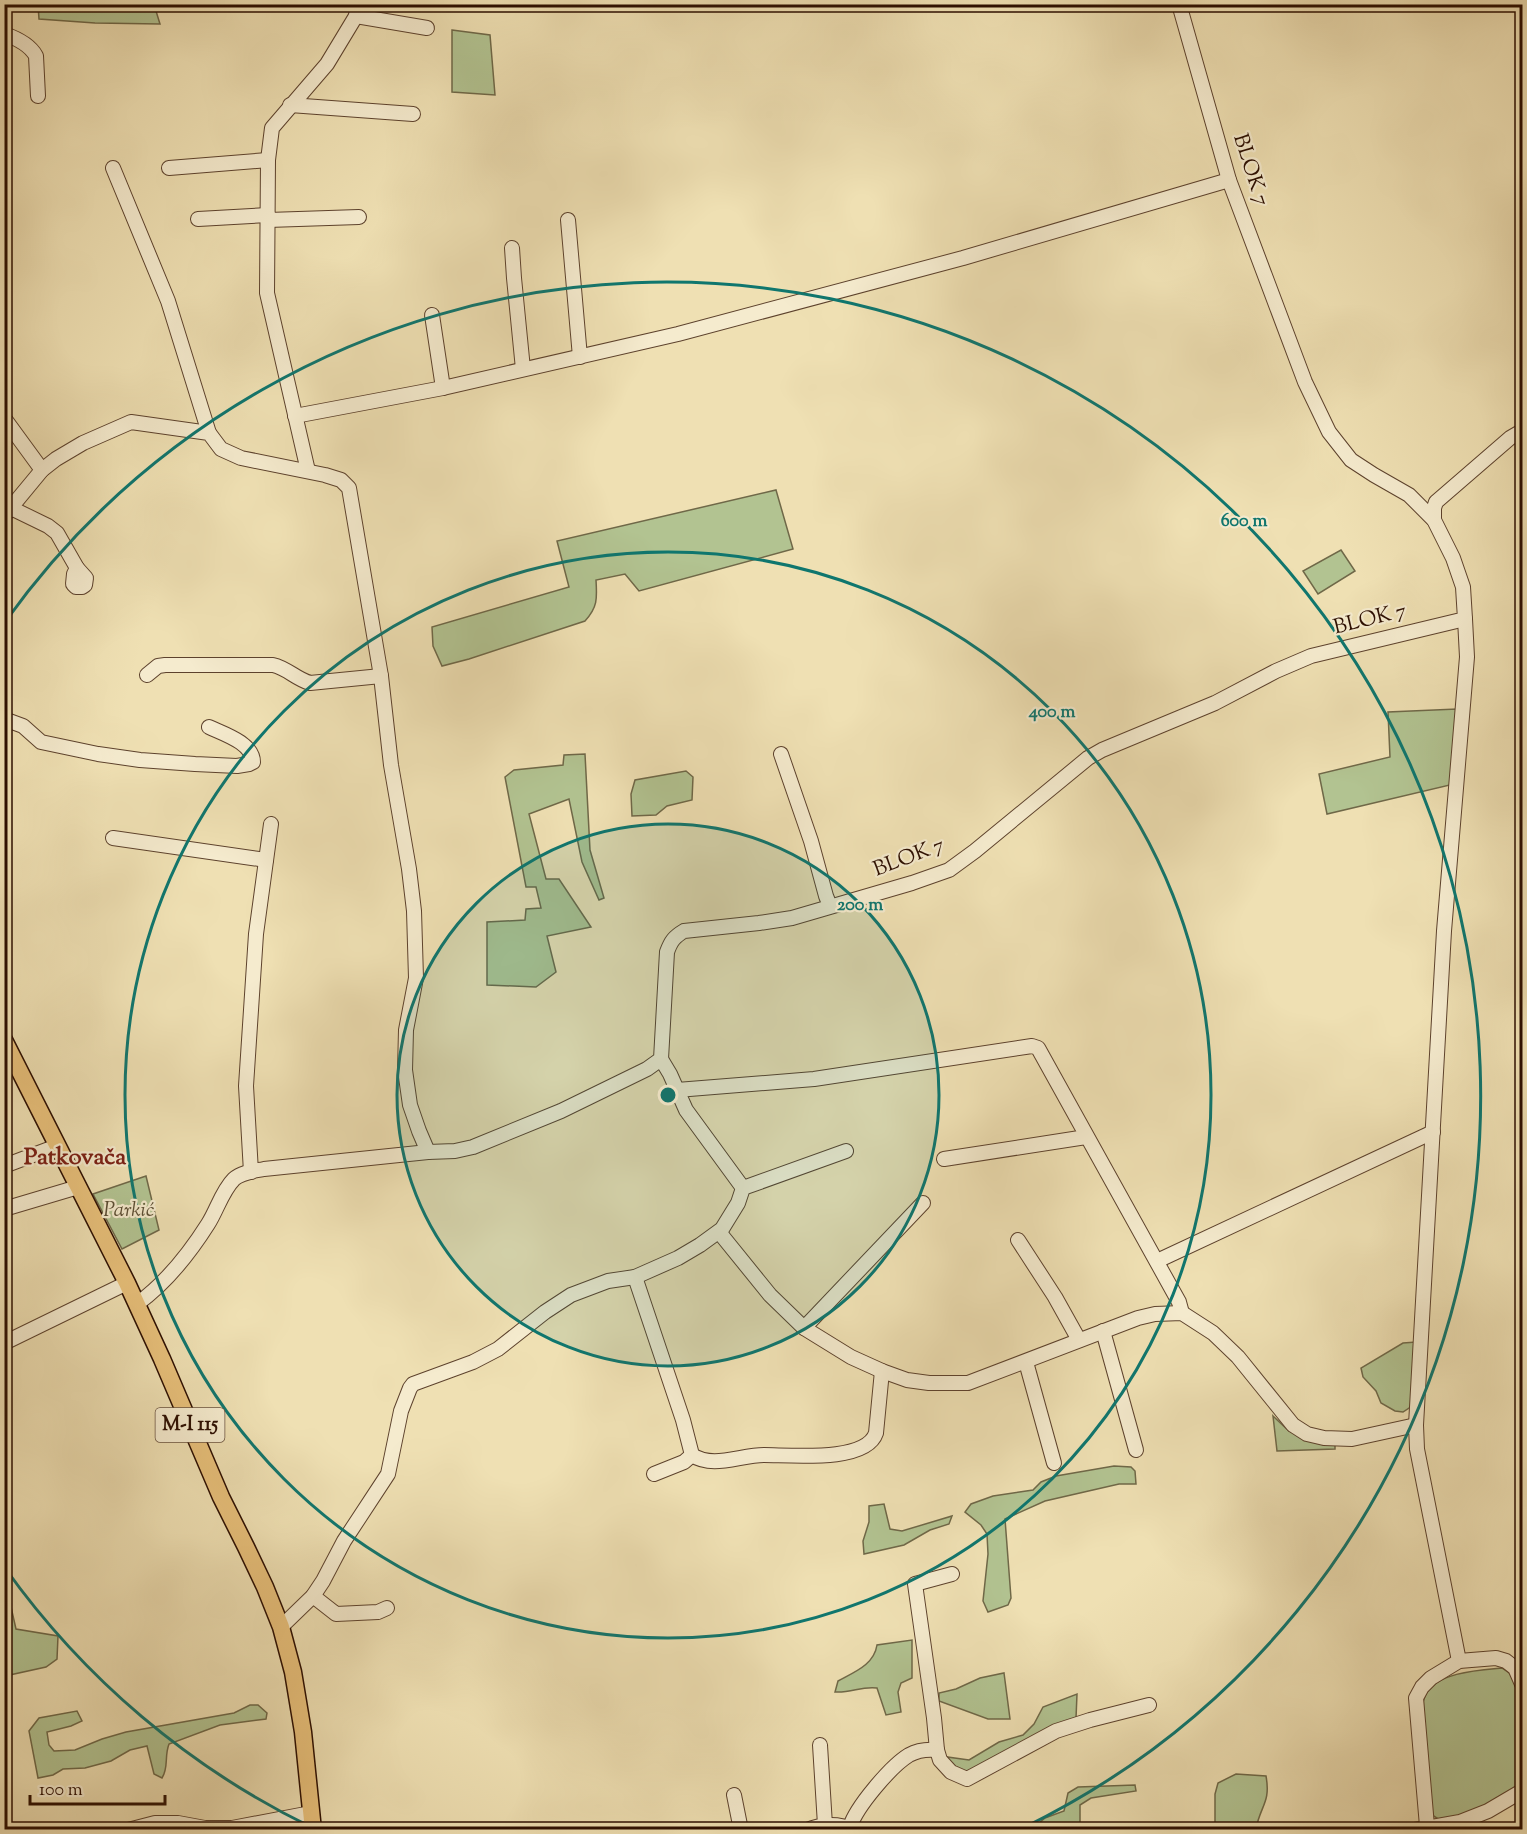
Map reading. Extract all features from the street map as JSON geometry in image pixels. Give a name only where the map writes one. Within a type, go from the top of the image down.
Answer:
[{"type":"main road","name":"M-I 115","points":[[4,1040],[127,1282],[221,1497],[265,1587],[293,1672],[303,1732],[312,1821]]},
{"type":"street","name":"BLOK 7","points":[[661,1059],[667,952],[670,941],[684,931],[781,920],[912,883],[949,870],[1088,758],[1102,750],[1215,703],[1294,662],[1465,619],[1464,587],[1453,558],[1434,520],[1409,495],[1374,476],[1351,460],[1329,432],[1305,382],[1229,180],[1179,4]]},
{"type":"street","points":[[308,471],[267,293],[268,160],[272,128],[327,64],[357,10],[427,28]]},
{"type":"street","points":[[4,34],[15,37],[34,52],[38,96]]},
{"type":"street","points":[[290,105],[413,114]]},
{"type":"street","points":[[169,168],[268,160]]},
{"type":"street","points":[[113,168],[168,301],[209,433],[221,449],[241,458],[308,471],[340,480],[350,488],[381,676],[391,765],[414,911],[416,978],[406,1030],[405,1070],[418,1131],[428,1152]]},
{"type":"street","points":[[295,416],[443,388],[678,334],[963,258],[1229,180]]},
{"type":"street","points":[[198,219],[359,217]]},
{"type":"street","points":[[568,220],[580,357]]},
{"type":"street","points":[[512,248],[523,369]]},
{"type":"street","points":[[432,315],[443,388]]},
{"type":"street","points":[[4,418],[42,470]]},
{"type":"street","points":[[77,568],[57,533],[48,526],[8,512],[42,470],[84,443],[131,422],[209,433]]},
{"type":"street","points":[[1434,520],[1436,502],[1510,438],[1522,431]]},
{"type":"street","points":[[1409,495],[1445,494]]},
{"type":"street","points":[[1459,1661],[1417,1449],[1416,1425],[1444,931],[1467,657],[1465,619]]},
{"type":"street","points":[[147,675],[158,666],[165,665],[273,665],[310,683],[381,676]]},
{"type":"street","points":[[4,719],[23,726],[41,742],[98,754],[195,764],[237,766],[253,762],[253,756],[248,748],[209,727]]},
{"type":"street","points":[[781,754],[798,799],[830,906]]},
{"type":"street","points":[[251,1172],[246,1086],[256,934],[271,824]]},
{"type":"street","points":[[113,838],[266,860]]},
{"type":"street","points":[[677,1090],[814,1079],[1032,1046],[1038,1048],[1157,1261],[1179,1302],[1182,1313]]},
{"type":"street","points":[[137,1304],[155,1291],[172,1274],[208,1223],[226,1189],[240,1175],[428,1152],[455,1151],[473,1147],[561,1111],[647,1069],[661,1059],[686,1110],[743,1188]]},
{"type":"street","points":[[1157,1261],[1433,1132]]},
{"type":"street","points":[[944,1159],[1086,1137]]},
{"type":"street","points":[[4,1166],[57,1146]]},
{"type":"street","points":[[743,1188],[846,1151]]},
{"type":"street","points":[[4,1209],[78,1187]]},
{"type":"street","points":[[280,1627],[313,1596],[344,1541],[388,1474],[401,1411],[413,1384],[473,1362],[498,1349],[571,1295],[608,1281],[635,1276],[678,1258],[719,1232],[738,1203],[743,1188]]},
{"type":"street","points":[[804,1328],[923,1203]]},
{"type":"street","points":[[719,1232],[770,1295],[804,1328],[851,1357],[907,1380],[929,1383],[968,1383],[1138,1318],[1155,1314],[1182,1313],[1213,1333],[1238,1357],[1293,1425],[1307,1434],[1324,1438],[1352,1439],[1416,1425]]},
{"type":"street","points":[[1018,1240],[1055,1297],[1079,1340]]},
{"type":"street","points":[[635,1276],[692,1455],[699,1460],[708,1462],[762,1455],[815,1456],[855,1450],[866,1446],[874,1440],[876,1433],[882,1371]]},
{"type":"street","points":[[4,1343],[127,1282]]},
{"type":"street","points":[[1103,1331],[1136,1450]]},
{"type":"street","points":[[1026,1362],[1054,1463]]},
{"type":"street","points":[[654,1474],[684,1462],[692,1455]]},
{"type":"street","points":[[952,1574],[915,1584],[937,1750],[940,1760],[951,1772],[967,1779],[1056,1731],[1102,1716],[1149,1705]]},
{"type":"street","points":[[313,1596],[336,1614],[378,1612],[387,1608]]},
{"type":"street","points":[[1522,1684],[1515,1668],[1506,1661],[1496,1658],[1459,1661],[1431,1678],[1422,1687],[1416,1698],[1421,1828],[1460,1822],[1488,1811],[1522,1791]]},
{"type":"street","points":[[820,1745],[825,1825]]},
{"type":"street","points":[[807,1830],[825,1825],[851,1828],[853,1817],[894,1766],[911,1753],[927,1749],[937,1750]]},
{"type":"street","points":[[734,1795],[741,1830]]},
{"type":"street","points":[[128,1830],[155,1823],[232,1828],[312,1821]]},
{"type":"green space","points":[[38,5],[158,5],[156,11],[160,24],[39,19]]},
{"type":"green space","points":[[452,30],[490,35],[495,95],[452,92]]},
{"type":"green space","points":[[776,490],[793,549],[639,591],[625,574],[596,580],[596,602],[585,621],[442,666],[433,646],[432,627],[569,587],[557,541]]},
{"type":"green space","points":[[1341,550],[1355,571],[1318,594],[1303,571]]},
{"type":"green space","points":[[1457,709],[1450,785],[1327,814],[1319,774],[1390,757],[1388,712]]},
{"type":"green space","points":[[585,754],[590,850],[604,898],[599,900],[582,862],[569,799],[529,814],[546,879],[559,879],[591,927],[547,936],[556,972],[536,987],[487,985],[487,922],[525,920],[526,909],[541,908],[536,887],[526,887],[505,777],[514,770],[563,765],[564,755]]},
{"type":"green space","points":[[686,771],[693,777],[692,800],[667,806],[656,815],[632,816],[631,794],[635,780]]},
{"type":"green space","name":"Parkić","points":[[146,1176],[159,1230],[122,1249],[93,1194]]},
{"type":"green space","points":[[1416,1342],[1412,1406],[1403,1412],[1395,1411],[1381,1403],[1376,1391],[1363,1377],[1361,1368],[1403,1343]]},
{"type":"green space","points":[[1273,1416],[1289,1431],[1335,1445],[1335,1449],[1277,1451]]},
{"type":"green space","points":[[1114,1466],[1131,1467],[1135,1471],[1136,1484],[1119,1484],[1045,1501],[1005,1519],[1011,1598],[1008,1605],[988,1612],[983,1601],[988,1554],[987,1534],[981,1525],[965,1512],[971,1504],[993,1496],[1033,1490],[1041,1482],[1056,1476]]},
{"type":"green space","points":[[884,1504],[890,1529],[902,1531],[952,1516],[949,1524],[930,1530],[904,1545],[864,1554],[863,1541],[869,1522],[869,1506]]},
{"type":"green space","points":[[5,1607],[11,1607],[16,1629],[58,1636],[57,1659],[46,1667],[5,1676]]},
{"type":"green space","points":[[912,1640],[912,1678],[901,1683],[898,1692],[901,1712],[886,1715],[877,1688],[835,1692],[838,1681],[868,1663],[877,1645]]},
{"type":"green space","points":[[1502,1668],[1512,1675],[1522,1696],[1522,1786],[1483,1808],[1440,1820],[1432,1815],[1421,1708],[1425,1696],[1440,1681],[1460,1673]]},
{"type":"green space","points":[[1004,1673],[1010,1719],[988,1719],[939,1701],[939,1693],[956,1689],[980,1678]]},
{"type":"green space","points":[[1077,1694],[1076,1718],[965,1774],[949,1764],[947,1757],[969,1760],[999,1742],[1023,1735],[1034,1724],[1043,1707]]},
{"type":"green space","points":[[250,1705],[258,1705],[267,1713],[266,1719],[220,1725],[169,1744],[162,1778],[154,1774],[147,1746],[130,1750],[111,1761],[85,1768],[63,1769],[53,1775],[38,1778],[29,1731],[39,1718],[77,1711],[82,1721],[47,1732],[49,1745],[54,1751],[75,1750],[126,1732],[234,1713]]},
{"type":"green space","points":[[1236,1774],[1266,1776],[1266,1799],[1256,1829],[1215,1829],[1215,1794],[1218,1783]]},
{"type":"green space","points":[[1135,1785],[1136,1791],[1091,1798],[1080,1805],[1080,1829],[1032,1829],[1045,1818],[1064,1811],[1068,1793],[1078,1787]]},
{"type":"district","name":"Patkovača","points":[[75,1158]]}]
